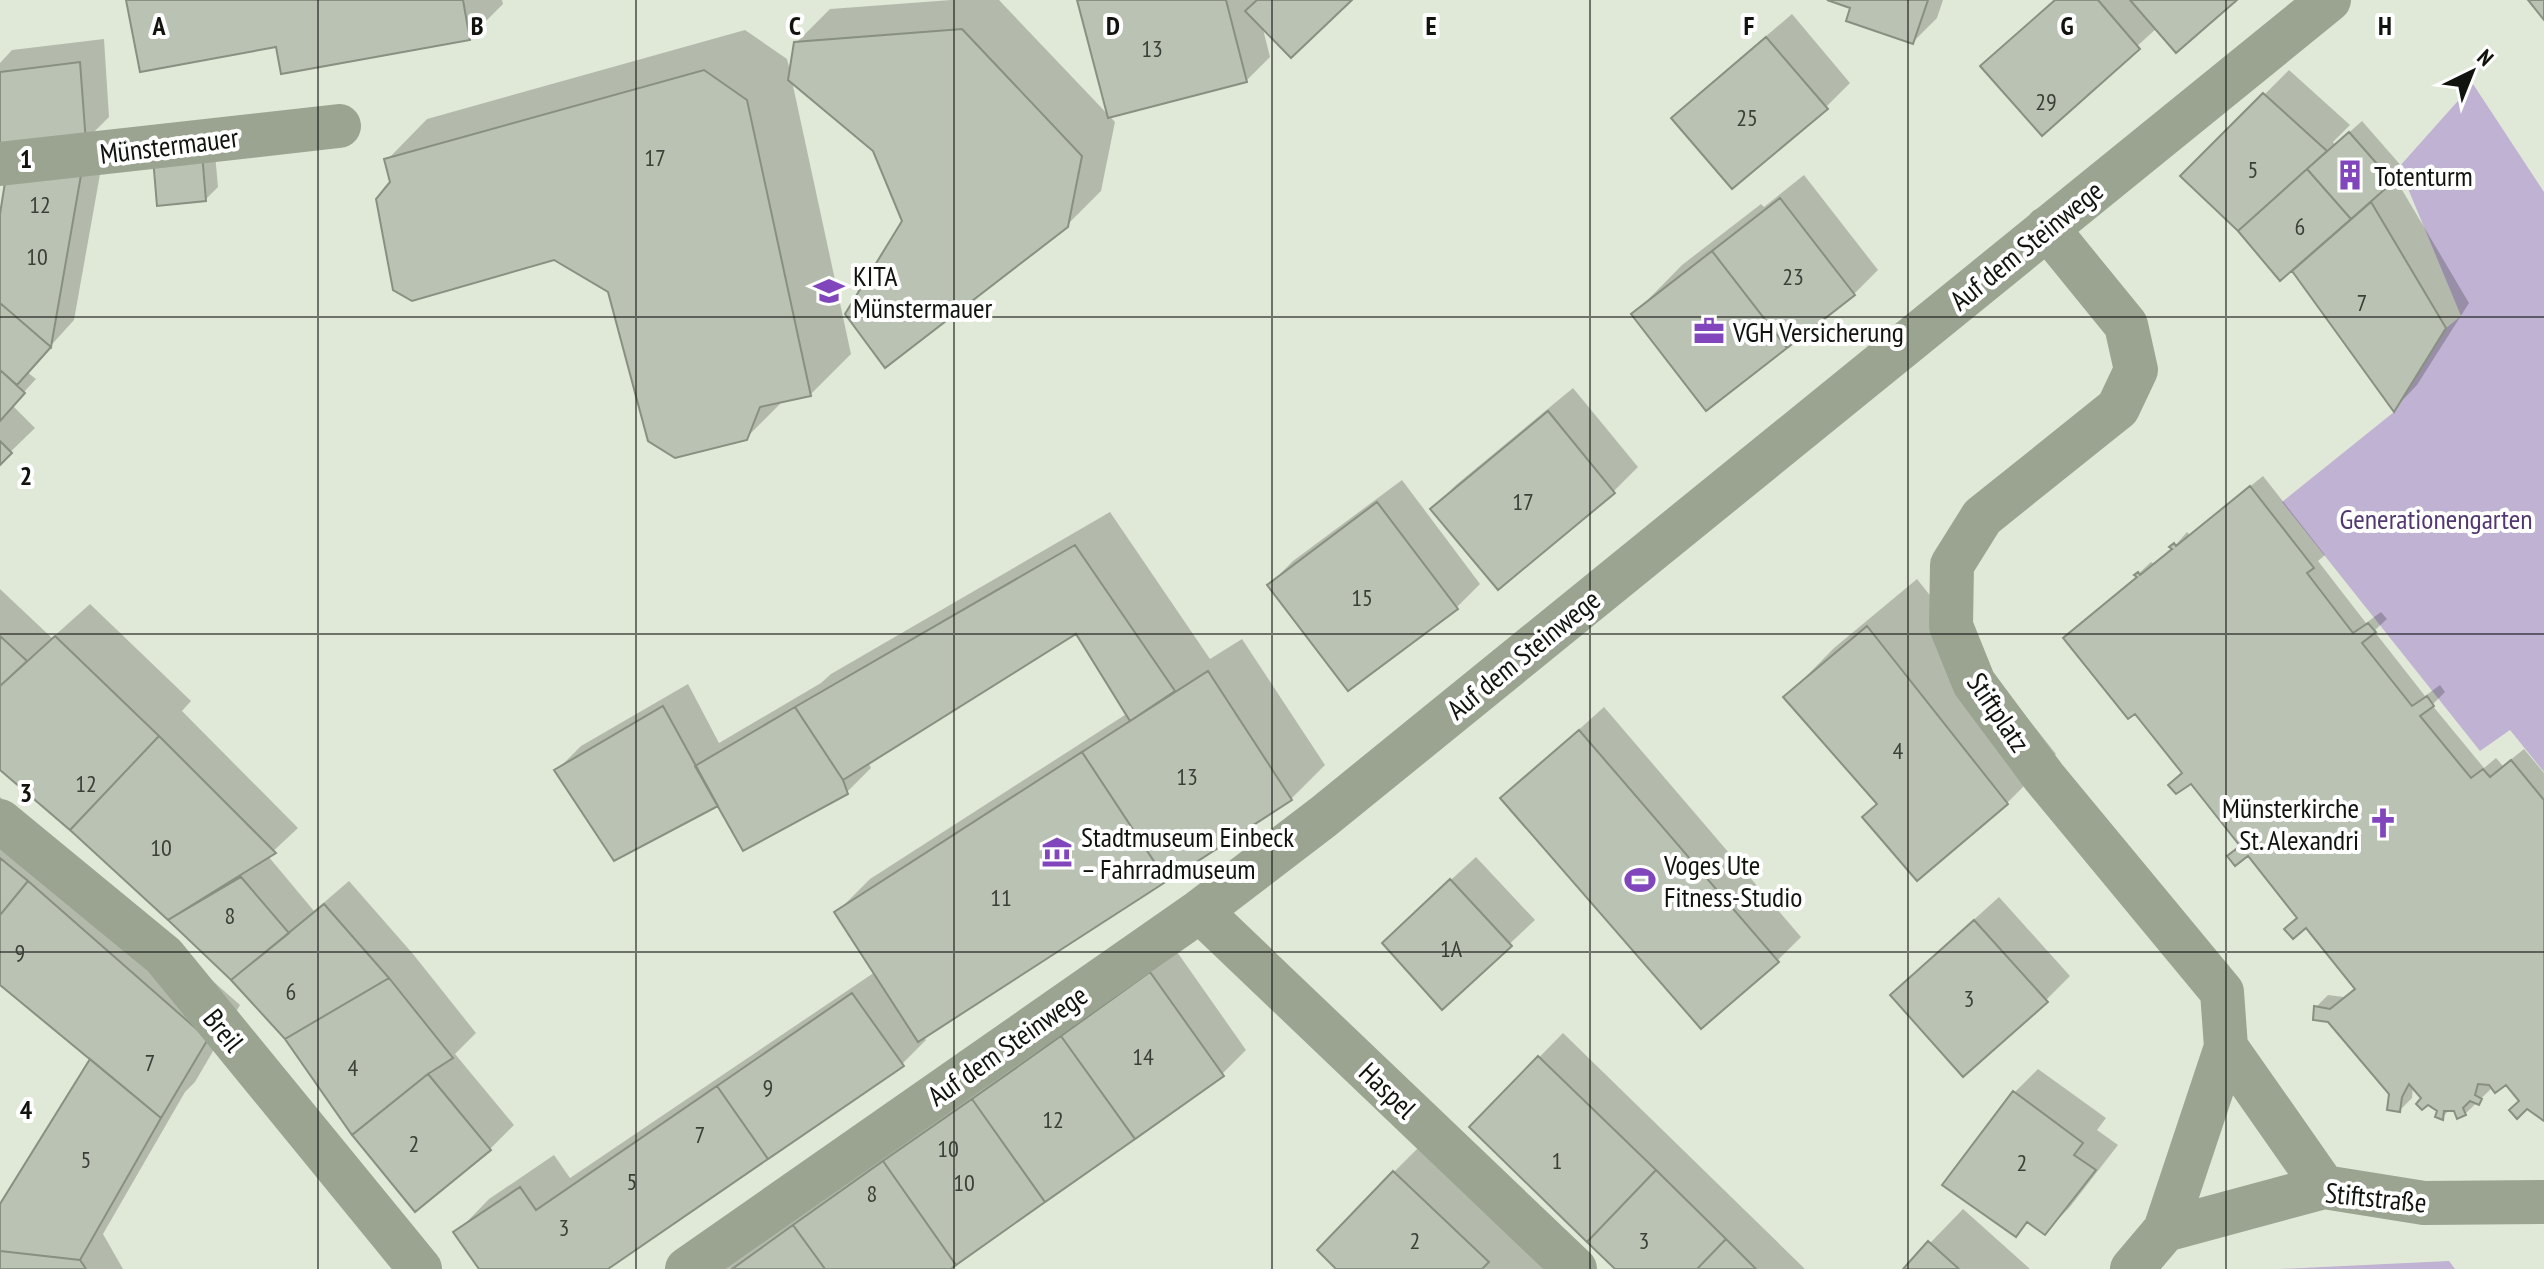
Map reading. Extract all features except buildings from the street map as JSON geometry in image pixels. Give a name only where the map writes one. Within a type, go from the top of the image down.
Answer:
[{"type":"street","name":"Auf dem Steinwege","points":[[687,1269],[1200,911],[1323,817],[2329,0]]},
{"type":"street","name":"Münstermauer","points":[[0,164],[339,126]]},
{"type":"street","name":"Stiftplatz","points":[[2047,228],[2126,325],[2136,370],[2118,408],[1982,517],[1952,565],[1951,626],[1974,683],[2044,777],[2222,992],[2226,1047],[2165,1230],[2132,1269]]},
{"type":"street","name":"Breil","points":[[0,821],[164,956],[420,1269]]},
{"type":"street","name":"Haspel","points":[[1200,911],[1575,1269]]},
{"type":"street","points":[[2226,1047],[2324,1187]]},
{"type":"street","name":"Stiftstraße","points":[[2165,1230],[2324,1187],[2424,1203],[2544,1202]]},
{"type":"green space","name":"Generationengarten","points":[[2473,84],[2544,192],[2544,772],[2510,730],[2480,751],[2282,502],[2394,412],[2446,328],[2461,316],[2399,167]]},
{"type":"green space","points":[[2449,1261],[2455,1269],[2279,1269]]},
{"type":"place","name":"Totenturm","points":[[2350,175]]},
{"type":"place","name":"KITA Münstermauer","points":[[829,291]]},
{"type":"place","name":"VGH Versicherung","points":[[1709,331]]},
{"type":"place","name":"Münsterkirche St. Alexandri","points":[[2383,823]]},
{"type":"place","name":"Stadtmuseum Einbeck – Fahrradmuseum","points":[[1057,852]]},
{"type":"place","name":"Voges Ute Fitness-Studio","points":[[1640,880]]}]
